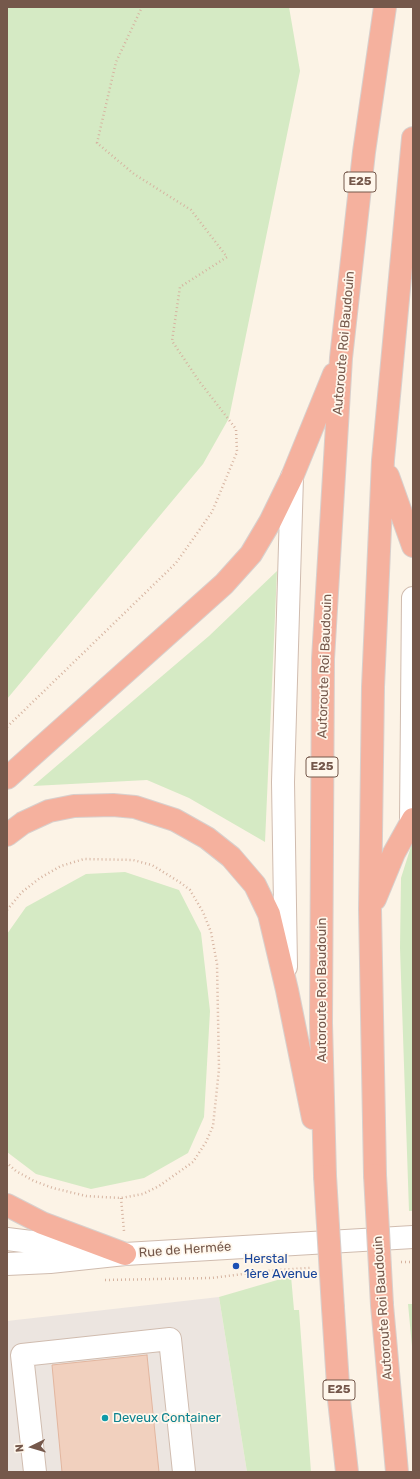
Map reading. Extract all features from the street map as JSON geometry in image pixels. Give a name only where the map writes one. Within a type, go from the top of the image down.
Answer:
[{"type":"highway","name":"Autoroute Roi Baudouin","points":[[347,1472],[339,1400],[325,1176],[321,1023],[323,659],[340,358],[364,152],[384,7]]},
{"type":"highway","name":"Autoroute Roi Baudouin","points":[[397,1472],[382,1305],[375,1175],[370,909],[373,687],[383,460],[413,138]]},
{"type":"highway","points":[[7,778],[224,584],[251,554],[270,522],[292,477],[340,358]]},
{"type":"highway","points":[[383,460],[396,502],[413,546]]},
{"type":"highway","points":[[7,835],[23,823],[49,811],[93,804],[135,807],[154,812],[191,828],[232,857],[254,885],[269,914],[287,990],[325,1176]]},
{"type":"highway","points":[[370,909],[394,854],[412,820]]},
{"type":"highway","points":[[7,1205],[42,1223],[125,1254]]},
{"type":"street","points":[[287,990],[283,782],[292,477]]},
{"type":"street","points":[[412,820],[413,598]]},
{"type":"street","name":"Rue de Hermée","points":[[7,1264],[50,1262],[125,1254],[413,1237]]},
{"type":"street","name":"Rue de Hermée","points":[[7,1239],[125,1254]]},
{"type":"street","points":[[35,1472],[22,1355],[170,1339],[184,1472]]},
{"type":"path","points":[[7,727],[176,562],[212,512],[237,452],[236,429],[199,382],[172,341],[180,287],[227,257],[191,210],[134,174],[97,143],[116,62],[142,7]]},
{"type":"path","points":[[7,910],[22,892],[40,878],[61,866],[84,859],[111,858],[132,860],[152,865],[171,876],[190,890],[203,912],[211,932],[217,964],[220,1069],[213,1126],[193,1162],[159,1186],[143,1194],[121,1198],[86,1196],[53,1188],[16,1170],[7,1163]]},
{"type":"path","points":[[121,1198],[125,1254]]},
{"type":"path","points":[[102,1280],[211,1278],[276,1270]]},
{"type":"shaded area","points":[[219,1297],[247,1472],[7,1472],[7,1321]]},
{"type":"green space","points":[[7,7],[289,7],[300,71],[229,418],[203,464],[7,699]]},
{"type":"green space","points":[[277,571],[265,842],[189,798],[147,780],[33,786],[209,636]]},
{"type":"green space","points":[[413,840],[413,1211],[409,1211],[400,948],[401,878]]},
{"type":"green space","points":[[125,872],[179,890],[201,933],[210,1011],[204,1117],[188,1153],[144,1178],[91,1189],[36,1174],[7,1152],[7,934],[26,907],[86,874]]},
{"type":"green space","points":[[291,1276],[294,1310],[299,1310],[311,1472],[247,1472],[219,1297]]},
{"type":"green space","points":[[408,1304],[413,1304],[413,1357]]},
{"type":"building","name":"Deveux Container","points":[[147,1355],[159,1472],[62,1472],[52,1365]]},
{"type":"place","name":"Herstal 1ère Avenue","points":[[236,1266]]},
{"type":"place","name":"Deveux Container","points":[[105,1418]]}]
